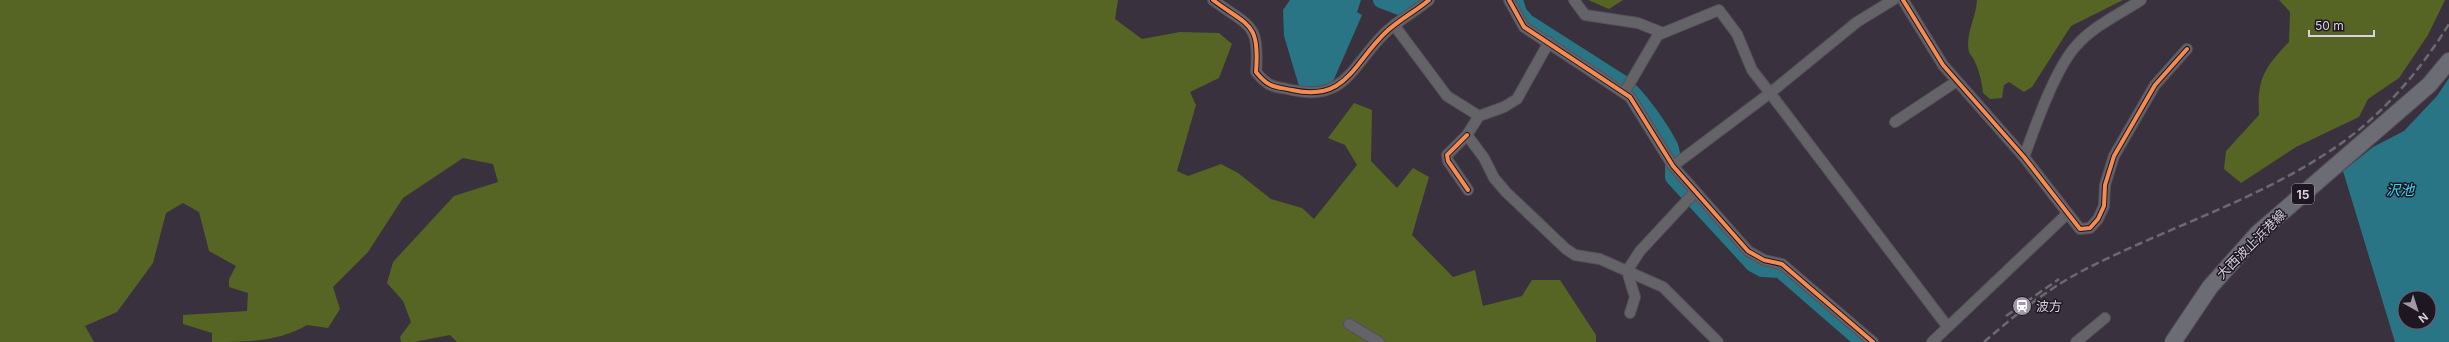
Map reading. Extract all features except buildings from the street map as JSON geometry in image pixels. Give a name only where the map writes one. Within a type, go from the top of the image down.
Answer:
[{"type":"main road","name":"大西波止浜港線","points":[[2173,342],[2210,286],[2235,258],[2286,208],[2429,85],[2449,61]]},
{"type":"street","points":[[1213,0],[1248,23],[1254,30],[1258,50],[1256,72],[1266,84],[1306,93],[1322,93],[1335,89],[1394,25],[1429,0]]},
{"type":"street","points":[[1509,0],[1524,26],[1630,97],[1673,166],[1694,193],[1748,251],[1764,260],[1782,264],[1873,342]]},
{"type":"street","points":[[1574,0],[1585,15],[1638,23],[1663,33]]},
{"type":"street","points":[[1673,166],[1770,94],[1857,22],[1893,0]]},
{"type":"street","points":[[1903,0],[1943,65],[2024,157],[2080,229],[2090,228],[2098,219],[2104,206],[2105,185],[2114,156],[2155,85],[2187,49]]},
{"type":"street","points":[[2024,157],[2037,120],[2075,46],[2087,35],[2141,0]]},
{"type":"street","points":[[1624,93],[1658,35],[1718,5],[1737,34],[1752,70],[1948,326]]},
{"type":"street","points":[[1394,25],[1447,96],[1479,116]]},
{"type":"street","points":[[1468,190],[1448,161],[1447,156],[1467,135],[1479,116],[1504,107],[1517,99],[1548,42]]},
{"type":"street","points":[[1895,122],[1957,81]]},
{"type":"street","points":[[1467,135],[1484,158],[1494,178],[1506,192],[1566,249],[1575,255],[1600,259],[1663,287],[1718,342]]},
{"type":"street","points":[[1627,271],[1640,252],[1694,193]]},
{"type":"street","points":[[1932,342],[2067,214]]},
{"type":"street","points":[[1627,271],[1635,297],[1630,313]]},
{"type":"street","points":[[2076,342],[2105,318]]},
{"type":"street","points":[[1349,324],[1379,342]]},
{"type":"green space","points":[[0,0],[1118,0],[1115,19],[1142,39],[1180,32],[1219,33],[1232,44],[1219,78],[1190,92],[1196,105],[1177,171],[1188,176],[1221,164],[1238,173],[1271,199],[1302,208],[1314,219],[1357,165],[1345,145],[1328,138],[1354,103],[1372,110],[1371,161],[1397,188],[1413,168],[1429,177],[1412,235],[1453,277],[1475,270],[1483,306],[1522,296],[1532,280],[1560,280],[1596,335],[1596,342],[457,342],[450,335],[414,342],[401,342],[400,337],[411,322],[403,301],[387,283],[393,262],[454,196],[498,182],[493,164],[463,158],[403,198],[368,252],[333,287],[340,309],[328,328],[307,325],[285,335],[262,340],[212,342],[212,333],[183,324],[183,315],[247,311],[248,293],[229,287],[229,279],[236,266],[209,251],[199,212],[183,203],[166,213],[153,263],[117,312],[85,326],[94,342],[0,342]]},
{"type":"green space","points":[[1588,0],[1623,0],[1609,9]]},
{"type":"green space","points":[[1977,0],[2123,0],[2071,26],[2032,87],[2024,92],[2009,82],[2004,85],[2002,98],[1990,99],[1983,93],[1979,72],[1974,59],[1969,52],[1968,45]]},
{"type":"green space","points":[[2279,0],[2445,0],[2428,35],[2399,78],[2368,99],[2359,117],[2296,147],[2241,183],[2224,169],[2226,151],[2259,115],[2259,92],[2264,75],[2273,59],[2289,42],[2290,12]]},
{"type":"water","points":[[1290,0],[1361,0],[1357,12],[1362,15],[1331,86],[1317,90],[1299,86],[1284,36],[1283,10]]},
{"type":"water","name":"沢池","points":[[2449,78],[2449,342],[2395,342],[2343,171],[2373,147],[2404,131],[2437,96]]},
{"type":"waterway","points":[[1381,0],[1402,8],[1420,0]]},
{"type":"waterway","points":[[1515,0],[1519,13],[1527,22],[1621,82],[1635,95],[1654,120],[1670,146],[1673,158],[1673,177],[1753,264],[1762,269],[1780,270],[1863,342]]},
{"type":"railway","points":[[1984,342],[2031,304],[2069,278],[2113,256],[2270,185],[2301,169],[2330,151],[2365,125],[2411,78],[2449,24]]},
{"type":"railway","points":[[2006,316],[2059,279]]},
{"type":"cycle path","points":[[1213,0],[1250,27],[1254,34],[1256,43],[1256,72],[1264,81],[1276,87],[1310,92],[1325,91],[1336,86],[1346,78],[1385,33],[1395,24],[1429,0]]},
{"type":"cycle path","points":[[1509,0],[1524,27],[1630,97],[1673,166],[1748,251],[1764,260],[1782,264],[1873,342]]},
{"type":"cycle path","points":[[1903,0],[1943,65],[2024,157],[2080,229],[2090,228],[2098,219],[2104,206],[2105,185],[2114,156],[2155,85],[2187,49]]},
{"type":"cycle path","points":[[1467,135],[1447,155],[1448,161],[1468,190]]},
{"type":"place","name":"波方","points":[[2022,306]]}]
